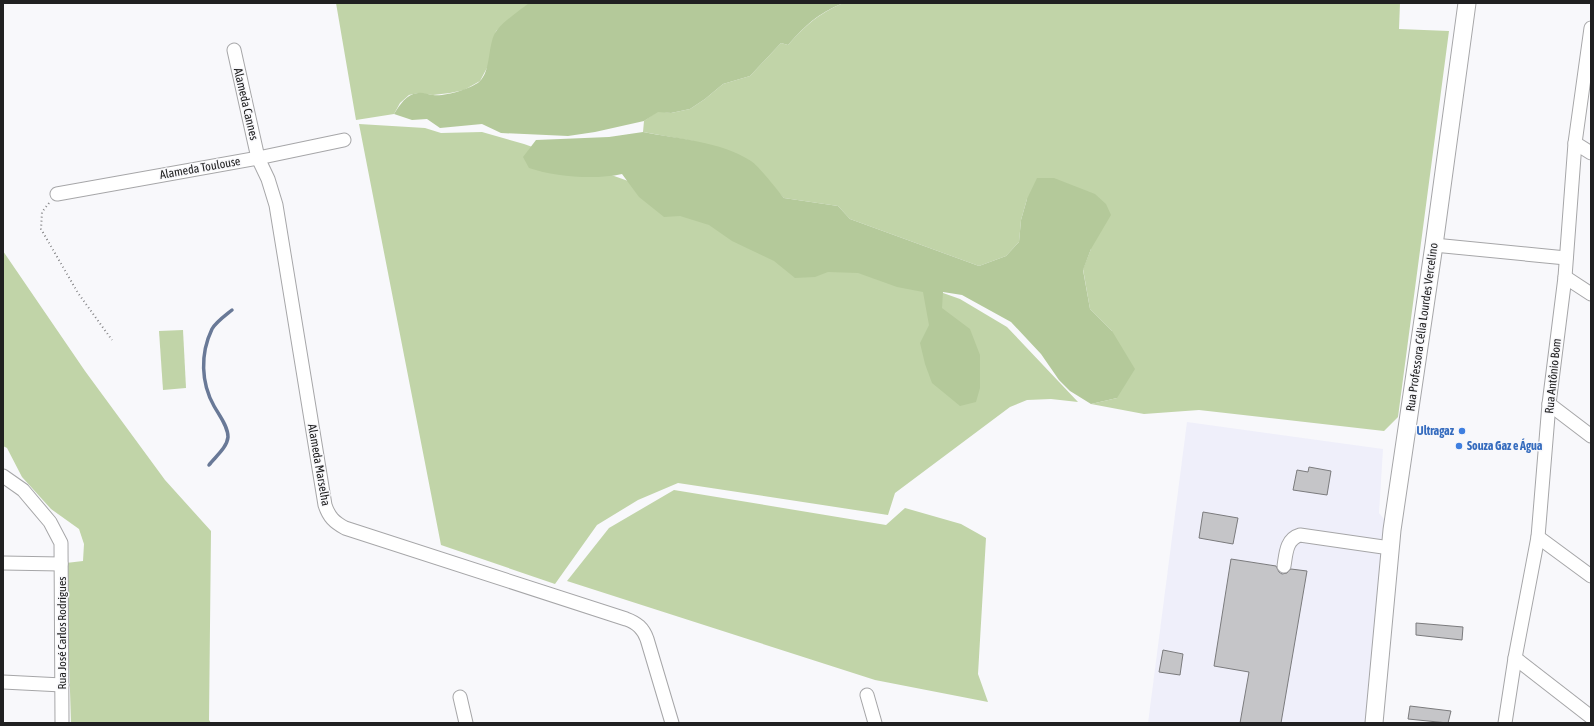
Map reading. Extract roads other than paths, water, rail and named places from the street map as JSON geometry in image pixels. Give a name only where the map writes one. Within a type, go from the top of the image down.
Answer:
[{"type":"main road","name":"Rua Professora Célia Lourdes Vercelino","points":[[1374,723],[1390,548],[1467,3]]},
{"type":"street","name":"Rua Antônio Bom","points":[[1505,723],[1515,658],[1538,537],[1549,404],[1566,258],[1575,143],[1591,28]]},
{"type":"street","name":"Alameda Cannes","points":[[234,50],[258,158]]},
{"type":"street","name":"Alameda Toulouse","points":[[57,194],[258,158],[344,140]]},
{"type":"street","points":[[1575,143],[1591,153]]},
{"type":"street","name":"Alameda Marselha","points":[[258,158],[268,179],[276,205],[325,505],[330,518],[345,528],[626,619],[642,628],[648,640],[672,723]]},
{"type":"street","points":[[1434,245],[1566,258]]},
{"type":"street","points":[[1564,277],[1591,294]]},
{"type":"street","points":[[1549,404],[1591,436]]},
{"type":"street","name":"Rua José Carlos Rodrigues","points":[[3,476],[23,490],[50,522],[61,544],[62,723]]},
{"type":"street","points":[[1284,566],[1288,546],[1293,539],[1300,535],[1390,548]]},
{"type":"street","points":[[1538,537],[1591,576]]},
{"type":"street","points":[[3,563],[61,564]]},
{"type":"street","points":[[1515,658],[1591,717]]},
{"type":"street","points":[[3,682],[62,686]]},
{"type":"street","points":[[867,695],[875,723]]},
{"type":"street","points":[[460,697],[466,723]]},
{"type":"waterway","points":[[209,465],[223,449],[227,441],[228,433],[210,397],[204,378],[205,348],[214,326],[232,310]]},
{"type":"place","name":"Ultragaz","points":[[1462,431]]},
{"type":"place","name":"Souza Gaz e Água","points":[[1459,446]]}]
